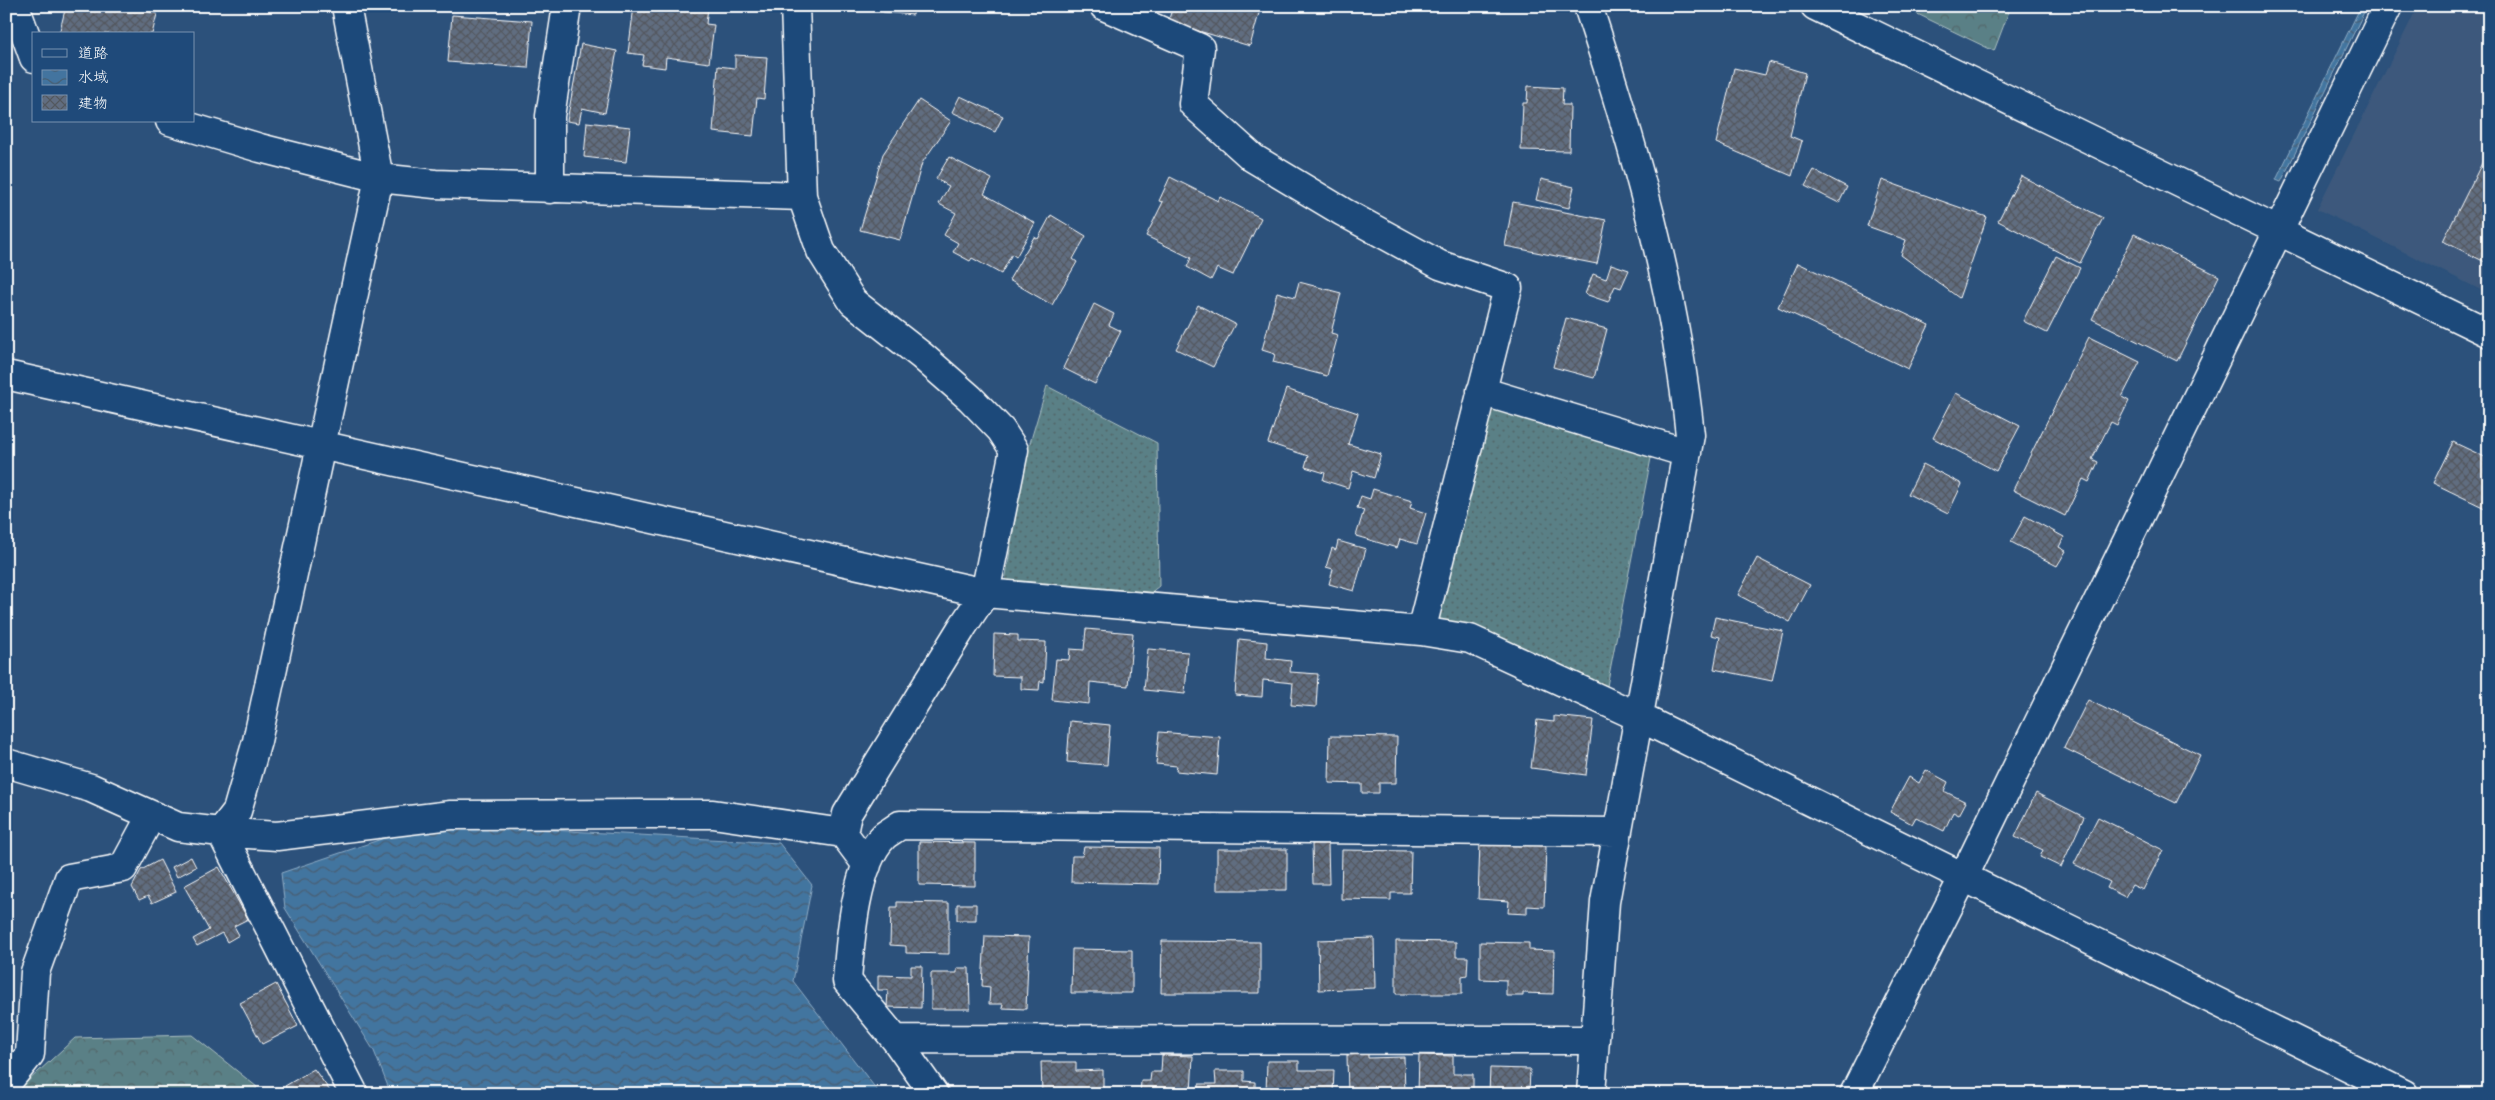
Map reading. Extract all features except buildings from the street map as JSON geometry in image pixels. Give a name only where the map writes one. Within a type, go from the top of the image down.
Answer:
[{"type":"street","points":[[15,6],[32,53]]},
{"type":"street","points":[[221,832],[237,811],[257,741],[379,178],[346,6]]},
{"type":"street","points":[[550,189],[550,116],[567,6]]},
{"type":"street","points":[[795,6],[802,196],[821,251],[853,302],[922,356],[970,398],[1001,430],[1014,450],[985,593],[962,626],[847,814],[843,833]]},
{"type":"street","points":[[1104,6],[1200,48],[1193,104],[1253,158],[1343,212],[1440,265],[1508,288],[1421,631]]},
{"type":"street","points":[[1588,6],[1625,120],[1659,250],[1684,376],[1690,435],[1640,717],[1616,832],[1605,902],[1591,1094]]},
{"type":"street","points":[[1815,6],[2489,333]]},
{"type":"street","points":[[1854,1094],[1963,878],[2388,6]]},
{"type":"street","points":[[173,122],[260,148],[379,178],[435,184],[550,189],[802,196]]},
{"type":"street","points":[[6,374],[985,593],[1421,631],[1470,638],[1640,717],[2404,1094]]},
{"type":"street","points":[[1481,391],[1687,454]]},
{"type":"street","points":[[6,763],[91,788],[178,827],[277,836],[451,815],[713,814],[843,833],[867,865]]},
{"type":"street","points":[[6,1084],[30,1054],[35,972],[69,878],[122,868],[151,816]]},
{"type":"street","points":[[934,1094],[896,1039],[847,981],[852,925],[867,865],[884,837],[900,825],[1616,832]]},
{"type":"street","points":[[221,832],[354,1094]]},
{"type":"street","points":[[896,1039],[1595,1040]]},
{"type":"shaded area","points":[[2418,6],[2489,6],[2489,294],[2317,209]]},
{"type":"green space","points":[[1901,6],[2011,6],[1994,51]]},
{"type":"green space","points":[[1047,386],[1157,443],[1159,586],[1144,598],[1004,588],[1024,463]]},
{"type":"green space","points":[[1488,404],[1652,453],[1607,686],[1589,684],[1428,622]]},
{"type":"green space","points":[[192,1035],[257,1087],[253,1094],[14,1094],[75,1038]]},
{"type":"water","points":[[2361,6],[2367,6],[2281,182],[2276,180]]},
{"type":"water","points":[[429,823],[779,843],[812,885],[793,981],[880,1094],[391,1094],[374,1051],[285,908],[281,873]]}]
